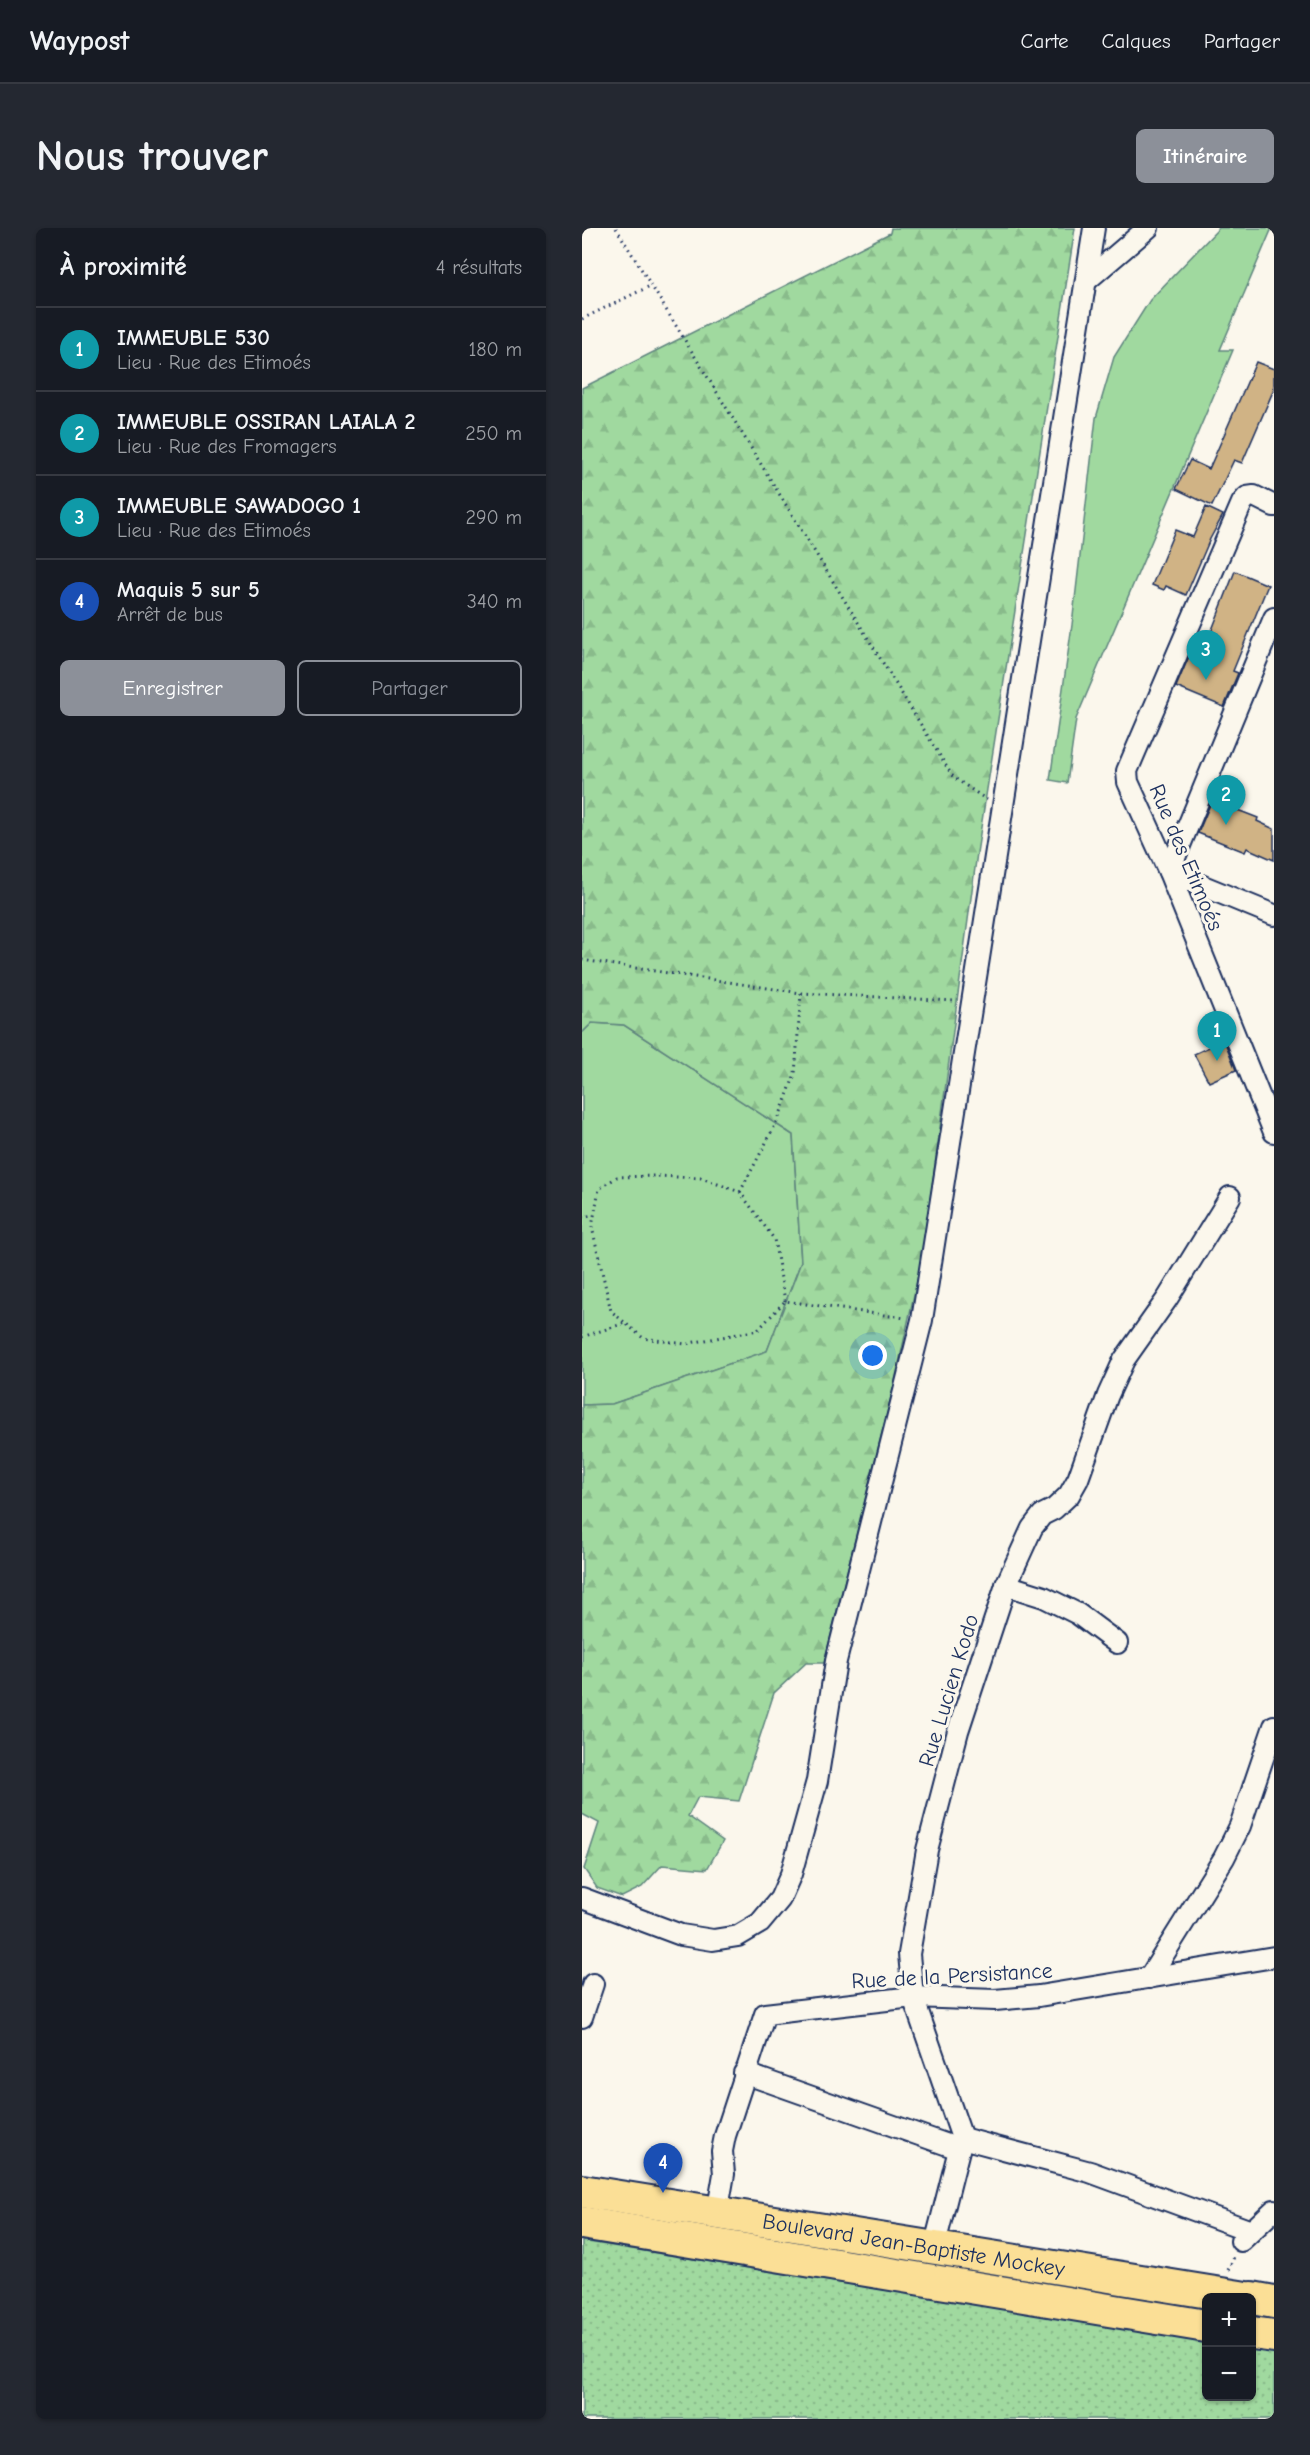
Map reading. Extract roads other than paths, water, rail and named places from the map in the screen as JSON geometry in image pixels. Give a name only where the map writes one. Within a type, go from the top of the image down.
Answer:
[{"type":"highway","name":"Boulevard Jean-Baptiste Mockey","points":[[582,2191],[1219,2293]]},
{"type":"highway","name":"Boulevard Jean-Baptiste Mockey","points":[[582,2223],[1202,2325]]},
{"type":"highway","points":[[1256,2299],[1274,2302]]},
{"type":"highway","points":[[1256,2334],[1274,2336]]},
{"type":"street","points":[[582,1898],[681,1935],[713,1940],[738,1936],[750,1931],[760,1923],[780,1899],[791,1875],[817,1781],[836,1661],[922,1320],[1094,228]]},
{"type":"street","points":[[1086,281],[1148,228]]},
{"type":"street","name":"Rue des Etimoés","points":[[1274,506],[1254,496],[1247,497],[1242,503],[1127,771],[1128,782],[1170,872],[1274,1132]]},
{"type":"street","points":[[1274,618],[1170,872],[1274,915]]},
{"type":"street","name":"Rue Lucien Kodo","points":[[961,2143],[913,1997],[909,1954],[927,1850],[958,1731],[1006,1584],[1032,1528],[1042,1515],[1054,1509],[1069,1495],[1078,1479],[1108,1395],[1124,1360],[1167,1299],[1230,1197]]},
{"type":"street","points":[[1006,1584],[1044,1597],[1078,1614],[1117,1643]]},
{"type":"street","points":[[1149,1978],[1224,1858],[1239,1826],[1274,1726]]},
{"type":"street","name":"Rue de la Persistance","points":[[717,2214],[724,2174],[722,2151],[744,2073],[765,2014],[913,1997],[995,2000],[1074,1991],[1274,1957]]},
{"type":"street","points":[[582,2018],[593,1984]]},
{"type":"street","points":[[744,2073],[961,2143],[1090,2172],[1246,2237],[1274,2210]]},
{"type":"street","points":[[934,2248],[961,2143]]},
{"type":"place","name":"IMMEUBLE SAWADOGO 1","points":[[1206,680]]},
{"type":"place","name":"IMMEUBLE OSSIRAN LAIALA 2","points":[[1226,825]]},
{"type":"place","name":"IMMEUBLE 530","points":[[1217,1061]]},
{"type":"place","name":"Maquis 5 sur 5","points":[[663,2193]]}]
